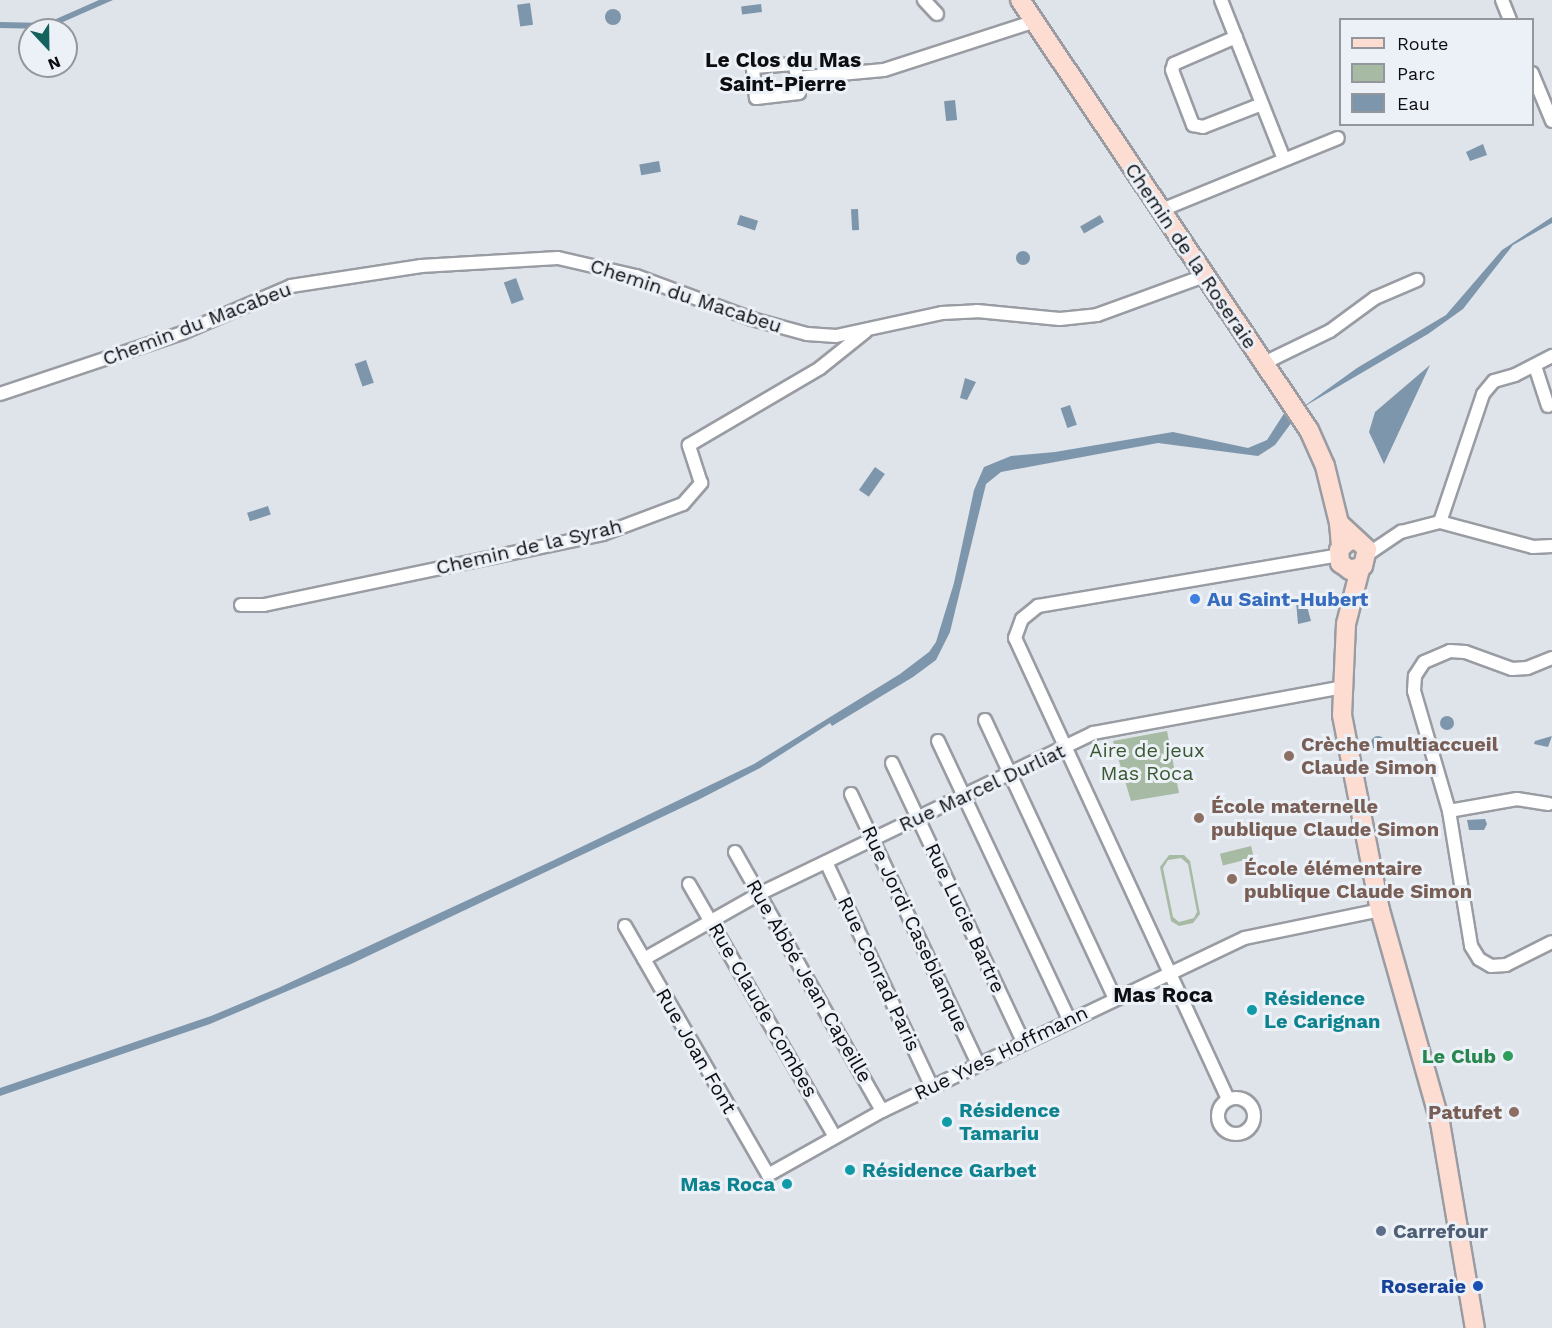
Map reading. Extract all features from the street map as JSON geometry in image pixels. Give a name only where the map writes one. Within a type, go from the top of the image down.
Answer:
[{"type":"street","points":[[924,0],[936,14]]},
{"type":"street","name":"Chemin de la Roseraie","points":[[1020,0],[1036,21],[1159,211],[1309,430],[1325,466],[1339,523],[1353,553],[1342,715],[1380,910],[1440,1122],[1475,1328]]},
{"type":"street","points":[[1221,0],[1284,159]]},
{"type":"street","points":[[1502,0],[1509,18]]},
{"type":"street","points":[[797,78],[884,70],[1036,21]]},
{"type":"street","points":[[1236,38],[1174,64],[1172,70],[1193,125],[1203,127],[1263,104]]},
{"type":"street","points":[[1534,76],[1552,121]]},
{"type":"street","points":[[1159,211],[1338,138]]},
{"type":"street","name":"Chemin du Macabeu","points":[[0,394],[182,333],[291,286],[421,266],[558,258],[636,276],[752,319],[807,334],[836,336],[866,332],[942,313],[977,311],[1060,319],[1097,315],[1204,276]]},
{"type":"street","points":[[1263,363],[1330,331],[1375,298],[1417,280]]},
{"type":"street","name":"Chemin de la Syrah","points":[[241,605],[264,605],[580,539],[638,523],[683,504],[701,483],[689,445],[820,368],[866,332]]},
{"type":"street","points":[[1440,522],[1483,394],[1494,381],[1535,366],[1552,356]]},
{"type":"street","points":[[1535,366],[1548,406]]},
{"type":"street","points":[[1228,1100],[1171,973],[1064,750],[1015,639],[1022,619],[1038,606],[1353,553],[1440,522],[1533,547],[1552,546]]},
{"type":"street","points":[[1552,658],[1512,669],[1465,652],[1450,651],[1424,662],[1415,676],[1414,691],[1449,811],[1471,946],[1479,959],[1491,966],[1506,965],[1552,942]]},
{"type":"street","name":"Rue Marcel Durliat","points":[[644,959],[759,894],[1064,750],[1093,733],[1344,687]]},
{"type":"street","points":[[985,720],[1115,999]]},
{"type":"street","points":[[938,741],[1070,1021]]},
{"type":"street","name":"Rue Lucie Bartre","points":[[892,763],[1023,1042]]},
{"type":"street","name":"Rue Jordi Caseblanque","points":[[851,794],[978,1064]]},
{"type":"street","points":[[1449,811],[1516,799],[1549,804]]},
{"type":"street","name":"Rue Abbé Jean Capeille","points":[[735,852],[882,1111]]},
{"type":"street","name":"Rue Conrad Paris","points":[[826,862],[932,1087]]},
{"type":"street","name":"Rue Claude Combes","points":[[689,884],[836,1137]]},
{"type":"street","name":"Rue Yves Hoffmann","points":[[768,1175],[882,1111],[1245,938],[1380,910]]},
{"type":"street","name":"Rue Joan Font","points":[[625,926],[768,1175]]},
{"type":"green space","name":"Aire de jeux Mas Roca","points":[[1167,731],[1179,793],[1131,801],[1113,741]]},
{"type":"green space","points":[[1251,846],[1254,858],[1223,865],[1220,854]]},
{"type":"green space","points":[[1169,855],[1184,855],[1190,861],[1200,914],[1193,923],[1179,926],[1171,921],[1160,867]],"holes":[[[1181,858],[1188,864],[1197,912],[1194,918],[1179,922],[1173,917],[1163,868],[1168,860]]]},
{"type":"water","points":[[99,0],[113,0],[72,18],[58,18]]},
{"type":"water","points":[[530,3],[533,25],[520,27],[517,5]]},
{"type":"water","points":[[761,4],[762,12],[742,14],[741,6]]},
{"type":"water","points":[[610,9],[616,9],[621,17],[619,23],[610,25],[605,20],[605,14]]},
{"type":"water","points":[[0,22],[18,22],[18,28],[0,28]]},
{"type":"water","points":[[955,100],[957,120],[946,121],[944,101]]},
{"type":"water","points":[[1483,144],[1487,155],[1470,161],[1466,152]]},
{"type":"water","points":[[659,161],[661,172],[641,175],[639,164]]},
{"type":"water","points":[[851,209],[858,209],[859,230],[852,230]]},
{"type":"water","points":[[740,215],[758,221],[755,230],[737,225]]},
{"type":"water","points":[[1100,215],[1104,222],[1084,233],[1080,227]]},
{"type":"water","points":[[1552,217],[1552,223],[1513,245],[1463,309],[1428,334],[1300,409],[1357,368],[1446,315],[1502,250]]},
{"type":"water","points":[[1023,251],[1028,253],[1030,258],[1028,263],[1023,265],[1018,263],[1016,258],[1018,253]]},
{"type":"water","points":[[516,278],[524,300],[512,304],[504,282]]},
{"type":"water","points":[[366,360],[374,383],[362,387],[355,364]]},
{"type":"water","points":[[1430,365],[1384,464],[1369,432],[1375,412]]},
{"type":"water","points":[[965,378],[976,382],[967,400],[960,398]]},
{"type":"water","points":[[1070,405],[1077,425],[1067,428],[1061,408]]},
{"type":"water","points":[[1285,412],[1292,422],[1275,445],[1258,456],[1158,443],[1001,472],[986,484],[950,632],[936,660],[913,677],[832,726],[830,723],[760,768],[698,800],[351,964],[210,1024],[0,1096],[0,1088],[211,1016],[278,988],[552,861],[754,764],[900,674],[929,652],[936,642],[954,583],[974,490],[984,467],[1011,456],[1055,452],[1173,432],[1248,448],[1267,440]]},
{"type":"water","points":[[875,467],[885,474],[869,497],[859,490]]},
{"type":"water","points":[[268,506],[271,515],[250,521],[247,513]]},
{"type":"water","points":[[1305,599],[1311,621],[1298,624],[1296,601]]},
{"type":"water","points":[[1444,716],[1450,716],[1454,723],[1450,730],[1444,730],[1440,726],[1440,720]]},
{"type":"water","points":[[1375,736],[1381,736],[1385,743],[1381,750],[1375,750],[1371,746],[1371,740]]},
{"type":"water","points":[[1552,736],[1548,747],[1534,744],[1535,741]]},
{"type":"water","points":[[1391,762],[1396,764],[1398,769],[1396,774],[1391,776],[1386,774],[1384,769],[1386,764]]},
{"type":"water","points":[[1485,819],[1487,824],[1484,830],[1469,830],[1467,820]]},
{"type":"place","name":"Au Saint-Hubert","points":[[1195,599]]},
{"type":"place","name":"Crèche multiaccueil Claude Simon","points":[[1289,756]]},
{"type":"place","name":"École maternelle publique Claude Simon","points":[[1199,818]]},
{"type":"place","name":"École élémentaire publique Claude Simon","points":[[1232,879]]},
{"type":"place","name":"Résidence Le Carignan","points":[[1252,1010]]},
{"type":"place","name":"Le Club","points":[[1508,1056]]},
{"type":"place","name":"Patufet","points":[[1514,1112]]},
{"type":"place","name":"Résidence Tamariu","points":[[947,1122]]},
{"type":"place","name":"Résidence Garbet","points":[[850,1170]]},
{"type":"place","name":"Mas Roca","points":[[787,1184]]},
{"type":"place","name":"Carrefour","points":[[1381,1231]]},
{"type":"place","name":"Roseraie","points":[[1478,1286]]},
{"type":"district","name":"Le Clos du Mas Saint-Pierre","points":[[783,72]]},
{"type":"district","name":"Mas Roca","points":[[1163,995]]}]
